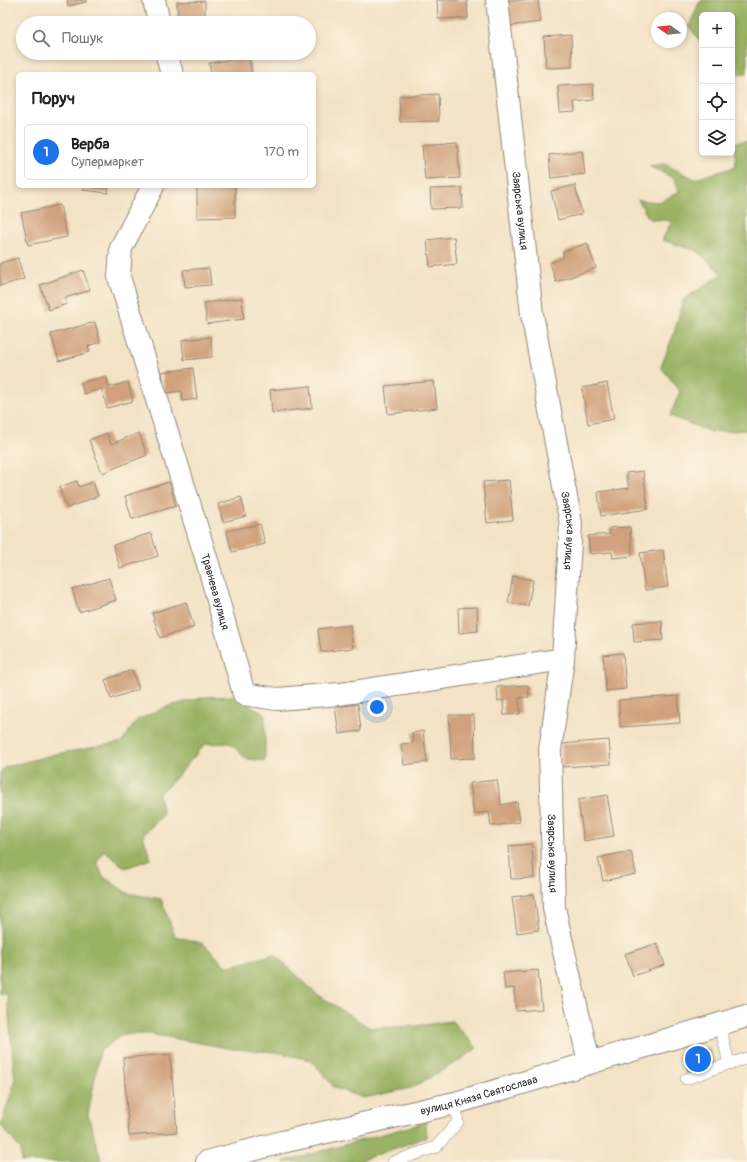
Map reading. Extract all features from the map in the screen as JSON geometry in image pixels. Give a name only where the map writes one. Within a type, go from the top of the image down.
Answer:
[{"type":"street","points":[[154,0],[157,16]]},
{"type":"street","name":"Заярська вулиця","points":[[497,0],[532,314],[570,524],[563,659],[550,750],[554,908],[589,1062]]},
{"type":"street","points":[[168,60],[171,72]]},
{"type":"street","name":"Травнева вулиця","points":[[152,188],[121,248],[119,278],[208,564],[244,694],[278,699],[340,694],[563,659]]},
{"type":"street","name":"вулиця Князя Святослава","points":[[207,1162],[282,1142],[455,1103],[747,1016]]},
{"type":"lane","points":[[720,1025],[729,1064],[733,1062]]},
{"type":"lane","points":[[686,1079],[747,1058]]},
{"type":"lane","points":[[393,1162],[436,1147],[458,1122],[455,1103]]},
{"type":"green space","points":[[703,0],[747,0],[747,74],[735,75],[735,12],[699,12],[699,40],[689,26],[699,3]]},
{"type":"green space","points":[[747,141],[747,430],[711,432],[670,416],[680,391],[661,367],[674,333],[683,300],[722,274],[697,251],[662,240],[672,221],[649,219],[638,200],[659,202],[679,192],[675,179],[649,166],[664,164],[695,179],[736,167],[735,143]]},
{"type":"green space","points":[[235,696],[265,714],[265,761],[246,759],[230,743],[205,744],[173,781],[159,794],[163,815],[143,835],[151,859],[125,868],[104,850],[97,862],[103,876],[127,893],[161,899],[175,936],[204,944],[227,967],[274,954],[317,994],[370,1028],[416,1026],[452,1021],[477,1048],[459,1061],[411,1088],[363,1098],[335,1088],[311,1060],[276,1052],[233,1049],[150,1034],[123,1034],[100,1051],[88,1115],[101,1160],[97,1162],[21,1162],[21,1150],[1,1125],[15,1081],[7,994],[0,994],[0,773],[5,767],[56,754],[122,742],[137,720],[169,706],[206,697]]},
{"type":"green space","points":[[426,1122],[427,1137],[356,1162],[283,1162]]},
{"type":"building","points":[[67,0],[86,0],[86,2],[68,6]]},
{"type":"building","points":[[437,0],[467,0],[468,18],[438,19]]},
{"type":"building","points":[[505,0],[538,0],[541,22],[509,26]]},
{"type":"building","points":[[205,1],[205,16],[178,16],[177,2]]},
{"type":"building","points":[[571,35],[572,67],[546,68],[544,37]]},
{"type":"building","points":[[229,60],[250,60],[252,72],[211,72],[209,63]]},
{"type":"building","points":[[593,84],[594,100],[574,102],[575,112],[560,113],[558,86]]},
{"type":"building","points":[[438,94],[439,121],[400,122],[399,96]]},
{"type":"building","points":[[457,142],[460,178],[425,180],[422,145]]},
{"type":"building","points":[[582,151],[585,174],[551,178],[549,155]]},
{"type":"building","points":[[575,185],[582,214],[558,220],[551,191]]},
{"type":"building","points":[[84,188],[109,188],[108,193],[83,190]]},
{"type":"building","points":[[197,188],[235,188],[235,217],[197,218]]},
{"type":"building","points":[[462,188],[463,208],[431,209],[430,189]]},
{"type":"building","points":[[60,205],[67,237],[28,245],[21,213]]},
{"type":"building","points":[[454,237],[457,264],[430,267],[427,240]]},
{"type":"building","points":[[587,243],[596,268],[556,282],[550,263],[563,258],[563,252]]},
{"type":"building","points":[[18,258],[24,279],[0,286],[0,263]]},
{"type":"building","points":[[209,268],[211,285],[185,287],[183,270]]},
{"type":"building","points":[[83,270],[90,290],[65,298],[67,304],[49,310],[40,285]]},
{"type":"building","points":[[242,298],[244,319],[207,324],[204,303]]},
{"type":"building","points":[[95,322],[100,342],[88,346],[90,352],[59,361],[51,334]]},
{"type":"building","points":[[211,337],[212,357],[184,360],[182,340]]},
{"type":"building","points":[[193,368],[197,399],[183,401],[182,391],[165,393],[162,372]]},
{"type":"building","points":[[106,376],[109,387],[128,382],[133,401],[107,408],[102,389],[84,394],[81,383]]},
{"type":"building","points":[[434,381],[437,408],[388,414],[385,386]]},
{"type":"building","points":[[607,383],[614,419],[588,424],[582,388]]},
{"type":"building","points":[[310,386],[312,408],[272,413],[270,390]]},
{"type":"building","points":[[107,433],[111,444],[139,433],[147,455],[102,473],[89,440]]},
{"type":"building","points":[[643,471],[648,509],[601,516],[598,492],[629,488],[626,473]]},
{"type":"building","points":[[509,480],[513,520],[487,523],[483,482]]},
{"type":"building","points":[[77,481],[79,487],[93,482],[98,496],[67,508],[59,487]]},
{"type":"building","points":[[169,482],[176,506],[132,519],[125,496]]},
{"type":"building","points":[[241,497],[246,516],[223,522],[218,504]]},
{"type":"building","points":[[260,524],[265,544],[232,552],[227,531]]},
{"type":"building","points":[[630,527],[632,556],[613,558],[612,552],[590,554],[588,536],[610,534],[609,528]]},
{"type":"building","points":[[151,533],[158,556],[120,568],[113,545]]},
{"type":"building","points":[[663,550],[668,587],[645,590],[640,553]]},
{"type":"building","points":[[513,576],[533,580],[528,606],[508,603]]},
{"type":"building","points":[[109,578],[116,600],[79,612],[72,589]]},
{"type":"building","points":[[186,602],[194,627],[160,638],[152,613]]},
{"type":"building","points":[[477,607],[478,631],[459,633],[458,608]]},
{"type":"building","points":[[662,621],[663,640],[634,642],[633,623]]},
{"type":"building","points":[[350,625],[353,648],[321,652],[318,629]]},
{"type":"building","points":[[623,653],[626,689],[606,691],[603,655]]},
{"type":"building","points":[[132,670],[139,689],[111,699],[105,680]]},
{"type":"building","points":[[528,685],[529,697],[519,698],[520,714],[504,715],[503,700],[498,701],[497,687]]},
{"type":"building","points":[[678,696],[680,723],[620,727],[619,700]]},
{"type":"building","points":[[358,704],[361,731],[339,734],[335,707]]},
{"type":"building","points":[[449,715],[474,715],[475,758],[451,759]]},
{"type":"building","points":[[423,731],[427,762],[404,765],[401,744],[413,743],[412,733]]},
{"type":"building","points":[[609,740],[611,764],[562,767],[561,744]]},
{"type":"building","points":[[497,780],[501,805],[517,802],[520,822],[491,826],[489,812],[474,814],[470,783]]},
{"type":"building","points":[[607,795],[614,836],[584,841],[578,800]]},
{"type":"building","points":[[532,844],[534,878],[511,879],[509,846]]},
{"type":"building","points":[[631,851],[636,874],[603,881],[598,858]]},
{"type":"building","points":[[534,894],[539,930],[517,933],[512,897]]},
{"type":"building","points":[[657,943],[665,965],[633,976],[625,954]]},
{"type":"building","points":[[538,970],[542,1009],[516,1011],[514,988],[505,989],[503,973]]},
{"type":"building","points":[[709,1048],[714,1063],[688,1071],[683,1056]]},
{"type":"building","points":[[170,1054],[177,1132],[129,1136],[123,1058]]},
{"type":"place","name":"Верба","points":[[698,1059]]}]
